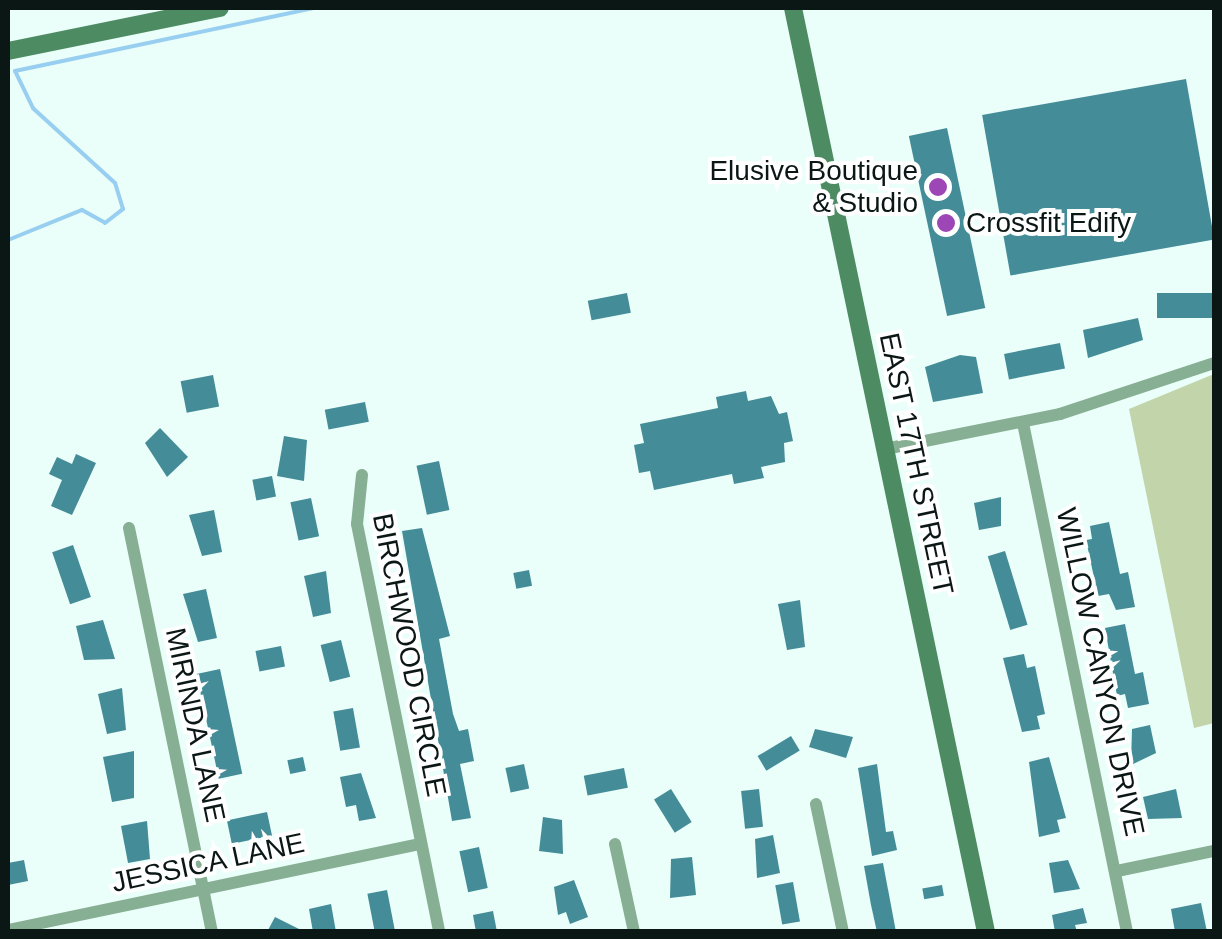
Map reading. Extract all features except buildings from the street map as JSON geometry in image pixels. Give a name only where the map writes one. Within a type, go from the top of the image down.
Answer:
[{"type":"main road","points":[[8,51],[220,8]]},
{"type":"main road","name":"EAST 17TH STREET","points":[[793,8],[986,932]]},
{"type":"street","points":[[885,449],[1022,423],[1214,364]]},
{"type":"street","name":"WILLOW CANYON DRIVE","points":[[1022,423],[1127,932]]},
{"type":"street","name":"BIRCHWOOD CIRCLE","points":[[362,476],[357,524],[439,932]]},
{"type":"street","name":"MIRINDA LANE","points":[[130,528],[212,932]]},
{"type":"street","points":[[816,804],[842,932]]},
{"type":"street","name":"JESSICA LANE","points":[[8,930],[420,844]]},
{"type":"street","points":[[616,844],[634,932]]},
{"type":"street","points":[[1116,871],[1214,851]]},
{"type":"green space","points":[[1214,374],[1214,723],[1194,728],[1129,409]]},
{"type":"waterway","points":[[8,240],[82,210],[105,223],[123,209],[115,183],[33,108],[15,71],[314,8]]},
{"type":"place","name":"Elusive Boutique & Studio","points":[[938,187]]},
{"type":"place","name":"Crossfit Edify","points":[[946,223]]}]
